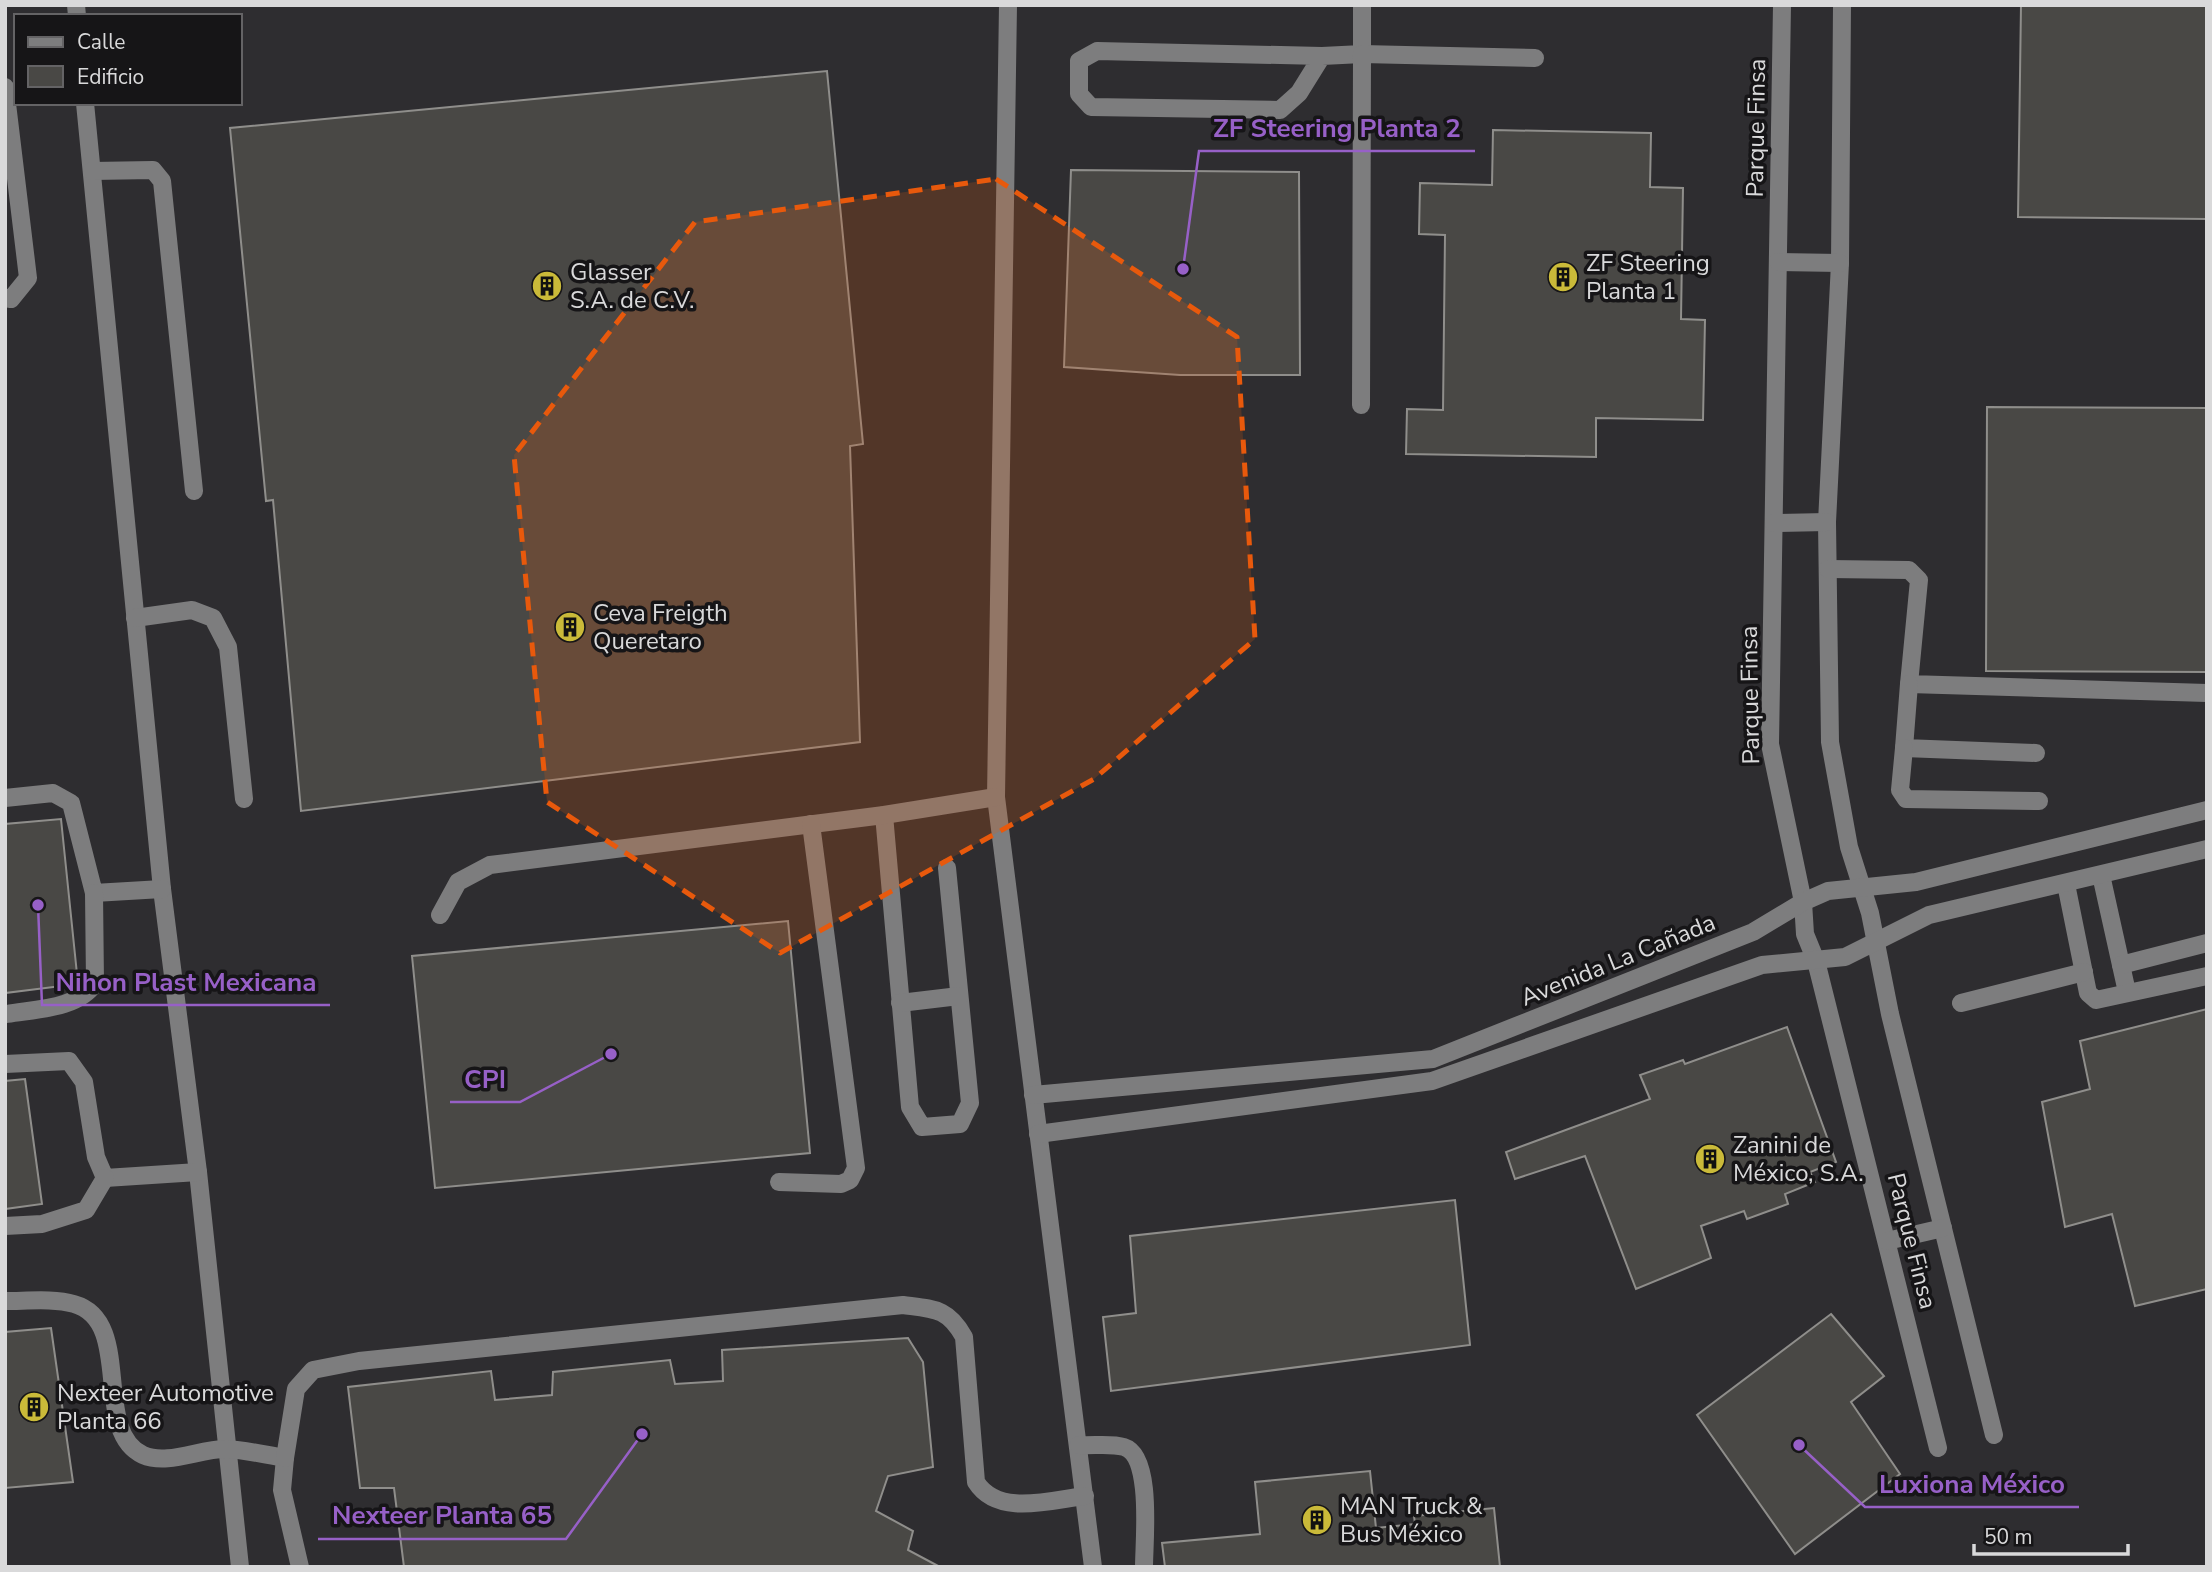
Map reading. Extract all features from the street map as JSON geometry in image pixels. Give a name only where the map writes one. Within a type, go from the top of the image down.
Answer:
[{"type":"street","points":[[1008,5],[996,797],[1093,1567]]},
{"type":"street","points":[[1361,405],[1362,5]]},
{"type":"street","name":"Parque Finsa","points":[[1782,5],[1770,744],[1802,902],[1805,934],[1816,961],[1938,1448]]},
{"type":"street","points":[[1842,5],[1840,263],[1827,522],[1830,743],[1849,847],[1870,913],[1874,944],[1994,1435]]},
{"type":"street","points":[[1322,57],[1300,93],[1280,110],[1091,107],[1079,94],[1079,61],[1097,51],[1322,57],[1362,54],[1535,58]]},
{"type":"street","points":[[5,87],[28,278],[11,299],[5,298]]},
{"type":"street","points":[[85,105],[162,889],[198,1172],[240,1567]]},
{"type":"street","points":[[92,171],[153,170],[162,181],[194,491]]},
{"type":"street","points":[[1778,262],[1840,263]]},
{"type":"street","points":[[1774,523],[1827,522]]},
{"type":"street","points":[[1828,569],[1909,570],[1919,580],[1900,789],[1906,799],[2039,801]]},
{"type":"street","points":[[135,618],[192,610],[213,618],[228,648],[244,799]]},
{"type":"street","points":[[1909,684],[2207,693]]},
{"type":"street","points":[[1904,748],[2036,753]]},
{"type":"street","points":[[5,798],[53,793],[71,803],[94,893],[95,983],[87,995],[65,1003],[7,1014]]},
{"type":"street","points":[[440,915],[458,882],[490,865],[884,815],[996,797]]},
{"type":"street","name":"Avenida La Cañada","points":[[1033,1095],[1433,1059],[1753,932],[1802,902],[1828,891],[1916,882],[2207,810]]},
{"type":"street","points":[[884,815],[910,1107],[922,1127],[960,1124],[970,1103],[947,868]]},
{"type":"street","points":[[779,1182],[841,1184],[850,1180],[856,1168],[811,824]]},
{"type":"street","points":[[1038,1134],[1432,1082],[1762,965],[1845,957],[1929,915],[2207,849]]},
{"type":"street","points":[[2101,876],[2127,992]]},
{"type":"street","points":[[2066,884],[2088,993],[2096,1000],[2207,976]]},
{"type":"street","points":[[94,893],[162,889]]},
{"type":"street","points":[[2121,965],[2207,943]]},
{"type":"street","points":[[1961,1003],[2084,971]]},
{"type":"street","points":[[900,1003],[959,996]]},
{"type":"street","points":[[5,1064],[69,1061],[84,1082],[96,1157],[105,1178]]},
{"type":"street","points":[[105,1178],[198,1172]]},
{"type":"street","points":[[5,1226],[42,1224],[86,1210],[105,1178]]},
{"type":"street","points":[[1887,1241],[1943,1228]]},
{"type":"street","points":[[5,1301],[76,1304],[97,1319],[108,1345],[115,1402],[125,1441],[143,1455],[158,1458],[226,1449],[285,1458]]},
{"type":"street","points":[[300,1567],[282,1490],[296,1389],[313,1370],[359,1361],[903,1305],[936,1310],[954,1319],[964,1337],[976,1482],[984,1494],[998,1502],[1025,1503],[1086,1496]]},
{"type":"street","points":[[1079,1446],[1123,1447],[1136,1454],[1144,1477],[1144,1567]]},
{"type":"highlighted area","points":[[996,179],[1237,337],[1255,639],[1094,779],[780,953],[547,802],[514,455],[695,222]]},
{"type":"building","points":[[2021,5],[2207,5],[2207,219],[2018,217]]},
{"type":"building","points":[[827,71],[863,444],[850,446],[860,742],[301,811],[273,500],[266,501],[230,128]]},
{"type":"building","name":"ZF Steering Planta 1","points":[[1493,130],[1651,133],[1650,187],[1683,188],[1681,319],[1705,320],[1703,420],[1596,418],[1596,457],[1406,454],[1407,409],[1443,410],[1445,235],[1419,234],[1420,183],[1492,185]]},
{"type":"building","points":[[1071,170],[1299,172],[1300,375],[1180,375],[1064,367]]},
{"type":"building","points":[[1987,407],[2207,408],[2207,672],[1986,671]]},
{"type":"building","points":[[61,819],[78,984],[5,993],[5,824]]},
{"type":"building","points":[[788,921],[810,1153],[435,1188],[412,956]]},
{"type":"building","points":[[2207,1009],[2207,1289],[2135,1306],[2112,1214],[2065,1227],[2042,1102],[2090,1089],[2080,1041]]},
{"type":"building","name":"Zanini de México, S.A.","points":[[1787,1027],[1836,1162],[1810,1172],[1815,1182],[1785,1194],[1788,1204],[1747,1219],[1744,1211],[1701,1226],[1711,1258],[1636,1289],[1585,1156],[1515,1179],[1506,1152],[1650,1099],[1640,1075],[1683,1060],[1685,1064]]},
{"type":"building","points":[[25,1079],[42,1204],[5,1209],[5,1081]]},
{"type":"building","points":[[1455,1200],[1470,1345],[1111,1391],[1103,1317],[1136,1313],[1130,1236]]},
{"type":"building","points":[[1831,1314],[1884,1376],[1851,1402],[1900,1474],[1795,1554],[1697,1415]]},
{"type":"building","name":"Nexteer Automotive Planta 66","points":[[51,1328],[73,1482],[5,1488],[5,1332]]},
{"type":"building","points":[[908,1338],[923,1362],[933,1467],[888,1476],[876,1511],[913,1531],[908,1550],[940,1567],[404,1567],[394,1488],[360,1488],[348,1387],[491,1371],[495,1400],[552,1395],[553,1372],[670,1360],[675,1384],[723,1381],[722,1350]]},
{"type":"building","name":"MAN Truck & Bus México","points":[[1370,1471],[1376,1528],[1415,1524],[1414,1516],[1494,1508],[1500,1567],[1165,1567],[1162,1543],[1260,1534],[1255,1482]]},
{"type":"place","name":"ZF Steering Planta 2","points":[[1183,269]]},
{"type":"place","name":"ZF Steering Planta 1","points":[[1563,277]]},
{"type":"place","name":"Glasser S.A. de C.V.","points":[[547,286]]},
{"type":"place","name":"Ceva Freigth Queretaro","points":[[570,627]]},
{"type":"place","name":"Nihon Plast Mexicana","points":[[38,905]]},
{"type":"place","name":"CPI","points":[[611,1054]]},
{"type":"place","name":"Zanini de México, S.A.","points":[[1710,1159]]},
{"type":"place","name":"Nexteer Automotive Planta 66","points":[[34,1407]]},
{"type":"place","name":"Nexteer Planta 65","points":[[642,1434]]},
{"type":"place","name":"Luxiona México","points":[[1799,1445]]},
{"type":"place","name":"MAN Truck & Bus México","points":[[1317,1520]]}]
